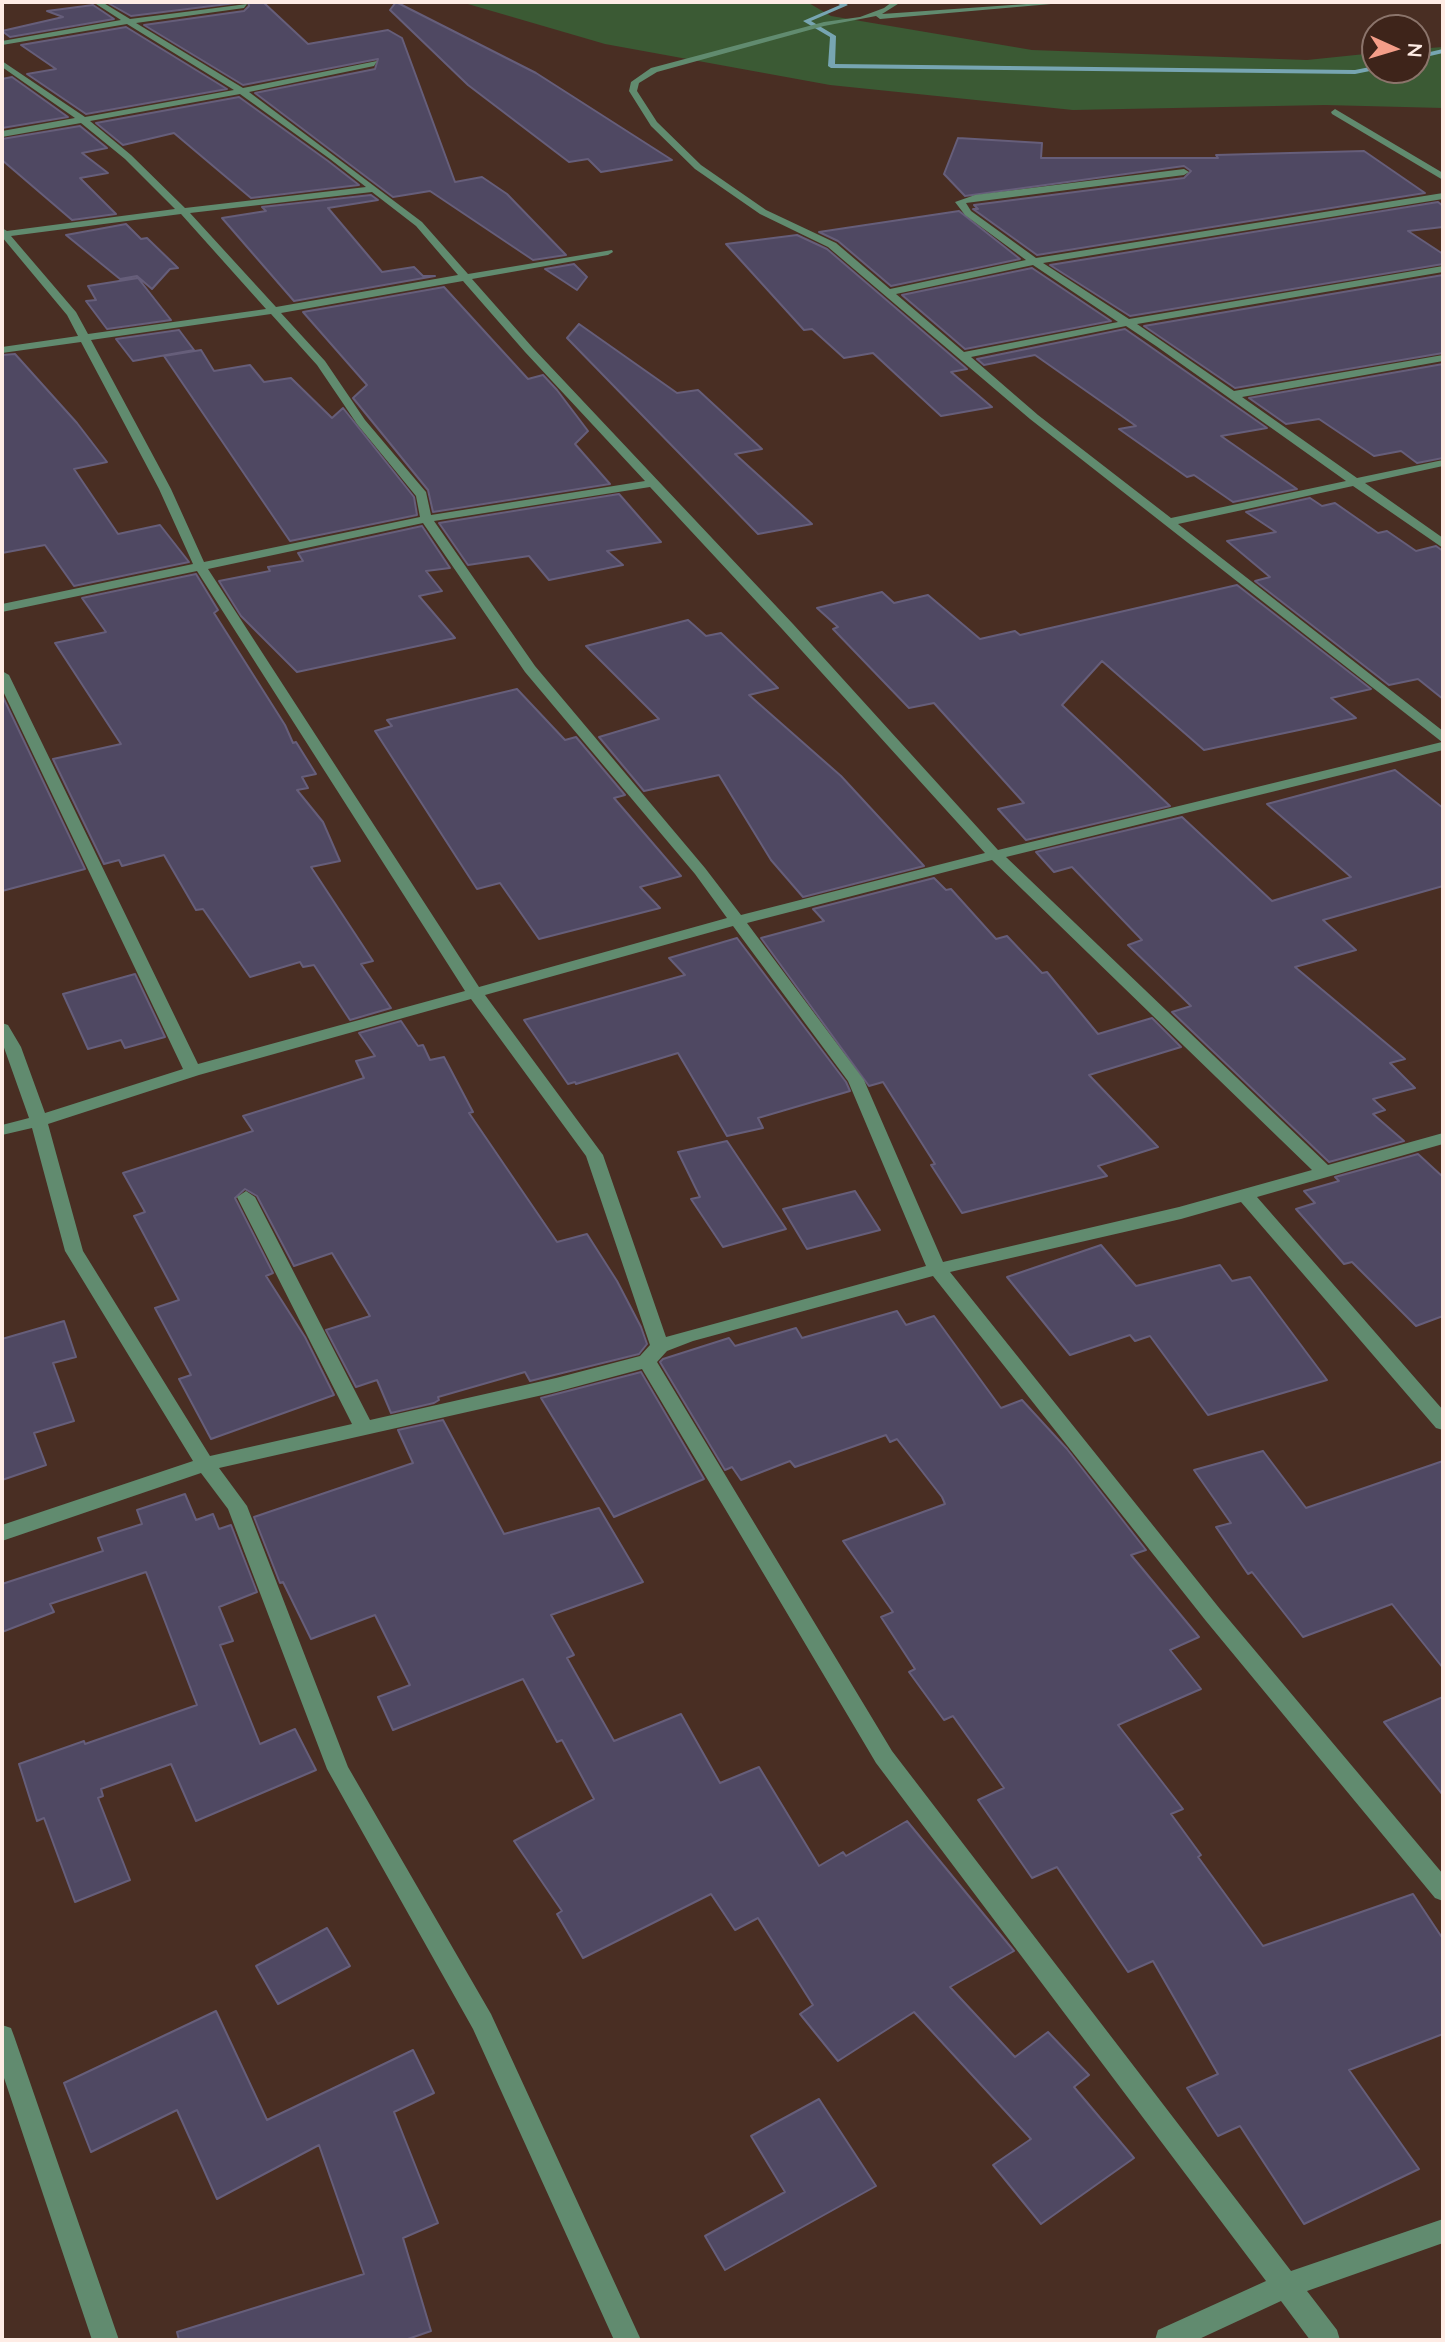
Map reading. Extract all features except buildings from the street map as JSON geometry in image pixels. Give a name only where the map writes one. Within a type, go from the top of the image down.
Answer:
[{"type":"street","points":[[97,2],[242,91],[419,224],[995,855],[1325,1172]]},
{"type":"street","points":[[861,19],[887,10],[898,2]]},
{"type":"street","points":[[1051,2],[824,24],[654,70],[635,82],[634,91],[654,124],[698,167],[763,212],[832,245],[961,356],[1167,523],[1443,738]]},
{"type":"street","points":[[2,43],[129,21],[244,6]]},
{"type":"street","points":[[2,63],[81,118],[128,157],[184,212],[321,363],[360,422],[422,495],[426,519],[530,669],[739,920],[856,1080],[937,1269],[1213,1615],[1443,1891]]},
{"type":"street","points":[[2,134],[242,91],[374,63]]},
{"type":"street","points":[[1335,112],[1443,177]]},
{"type":"street","points":[[1184,172],[960,202],[968,213],[1035,261],[1233,395],[1443,544]]},
{"type":"street","points":[[3,233],[374,189]]},
{"type":"street","points":[[886,293],[1035,261],[1443,196]]},
{"type":"street","points":[[3,233],[72,314],[165,489],[200,566],[475,993],[594,1156],[653,1353],[884,1757],[1327,2340]]},
{"type":"street","points":[[2,252],[17,249]]},
{"type":"street","points":[[2,350],[272,311],[608,252]]},
{"type":"street","points":[[961,356],[1127,323],[1443,269]]},
{"type":"street","points":[[1233,395],[1443,358]]},
{"type":"street","points":[[1167,523],[1443,463]]},
{"type":"street","points":[[2,608],[426,519],[653,483]]},
{"type":"street","points":[[2,675],[193,1071]]},
{"type":"street","points":[[2,1130],[39,1121],[193,1071],[739,920],[1443,746]]},
{"type":"street","points":[[2,1028],[13,1047],[39,1121],[74,1251],[205,1464],[237,1506],[338,1769],[482,2022],[628,2340]]},
{"type":"street","points":[[2,1533],[205,1464],[556,1385],[653,1353],[687,1336],[937,1269],[1245,1195],[1443,1138]]},
{"type":"street","points":[[1245,1195],[1443,1423]]},
{"type":"street","points":[[246,1196],[364,1429]]},
{"type":"street","points":[[2,2036],[106,2340]]},
{"type":"street","points":[[1168,2340],[1284,2286],[1443,2231]]},
{"type":"green space","points":[[461,2],[807,2],[831,16],[1032,50],[1307,60],[1361,54],[1361,84],[1431,84],[1431,48],[1443,47],[1443,108],[1325,105],[1073,110],[830,85],[605,44]]},
{"type":"waterway","points":[[838,2],[845,5],[806,21],[833,36],[831,66],[1361,71]]},
{"type":"waterway","points":[[1431,54],[1443,51]]}]
